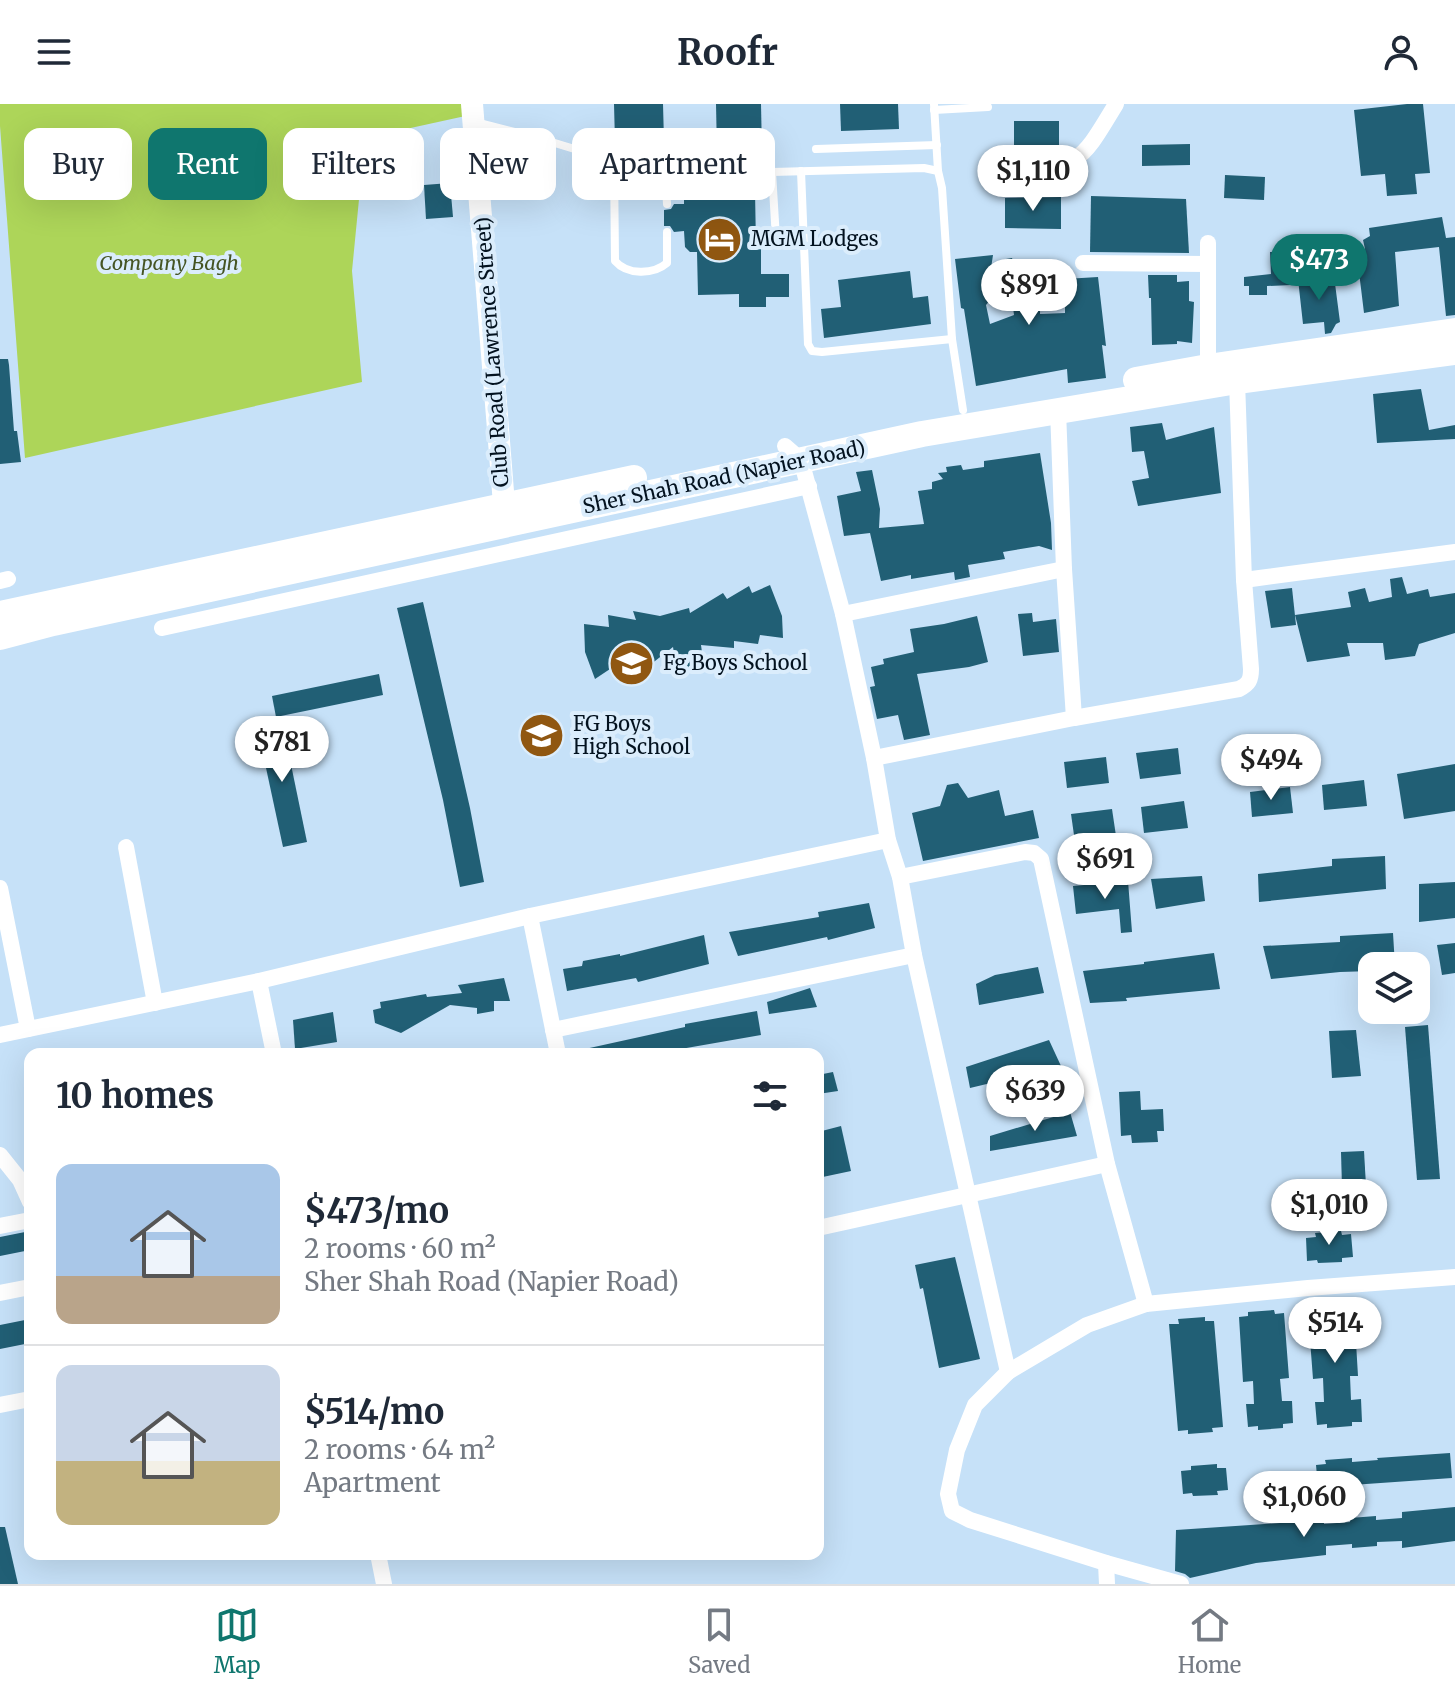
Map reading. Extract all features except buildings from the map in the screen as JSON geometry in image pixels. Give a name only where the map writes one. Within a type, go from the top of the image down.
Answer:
[{"type":"main road","name":"Sher Shah Road (Napier Road)","points":[[0,614],[793,453],[963,410],[1208,367],[1455,331]]},
{"type":"main road","name":"Sher Shah Road (Napier Road)","points":[[793,453],[1237,381],[1455,352]]},
{"type":"main road","name":"Sher Shah Road (Napier Road)","points":[[0,637],[248,581],[509,513]]},
{"type":"street","points":[[1008,169],[1052,168],[1077,158],[1086,152],[1116,104]]},
{"type":"street","name":"Club Road (Lawrence Street)","points":[[473,113],[509,513]]},
{"type":"street","points":[[1208,243],[1208,367]]},
{"type":"street","points":[[1083,263],[1208,264]]},
{"type":"street","points":[[874,758],[1247,685],[1251,669],[1244,580],[1237,381]]},
{"type":"street","points":[[1058,410],[1074,718]]},
{"type":"street","points":[[793,453],[809,486],[843,614],[888,840],[900,877],[966,1194],[1008,1372]]},
{"type":"street","points":[[162,628],[809,486]]},
{"type":"street","points":[[509,513],[521,550]]},
{"type":"street","points":[[1244,580],[1455,552]]},
{"type":"street","points":[[843,614],[1064,569]]},
{"type":"street","points":[[248,581],[252,609]]},
{"type":"street","points":[[0,1035],[259,981],[530,916],[888,840]]},
{"type":"street","points":[[126,847],[155,1003]]},
{"type":"street","points":[[900,877],[1025,852],[1034,853],[1041,859],[1107,1164],[1146,1304]]},
{"type":"street","points":[[0,888],[28,1029]]},
{"type":"street","points":[[530,916],[557,1048]]},
{"type":"street","points":[[553,1030],[914,955]]},
{"type":"street","points":[[259,981],[273,1048]]},
{"type":"street","points":[[0,1155],[24,1189]]},
{"type":"street","points":[[824,1227],[1107,1164]]},
{"type":"street","points":[[0,1226],[24,1221]]},
{"type":"street","points":[[1181,1584],[970,1520],[952,1511],[948,1494],[957,1450],[975,1405],[1008,1372],[1087,1325],[1146,1304],[1455,1277]]},
{"type":"street","points":[[0,1293],[24,1288]]},
{"type":"street","points":[[0,1405],[24,1400]]},
{"type":"street","points":[[379,1560],[384,1584]]},
{"type":"street","points":[[1106,1563],[1107,1584]]},
{"type":"lane","points":[[963,410],[952,339],[934,107],[988,107]]},
{"type":"lane","points":[[473,113],[572,148]]},
{"type":"lane","points":[[816,149],[937,145]]},
{"type":"lane","points":[[775,172],[924,168],[938,171]]},
{"type":"lane","points":[[801,171],[808,344],[812,351],[952,339]]},
{"type":"lane","points":[[614,200],[615,261],[620,266],[642,271],[663,267],[667,263],[667,232]]},
{"type":"lane","points":[[667,200],[667,204]]},
{"type":"lane","points":[[774,200],[776,239]]},
{"type":"green space","name":"Company Bagh","points":[[0,104],[478,104],[479,113],[411,128],[283,128],[283,200],[359,200],[352,271],[362,382],[25,458]]},
{"type":"place","name":"MGM Lodges","points":[[720,239]]},
{"type":"place","name":"Fg Boys School","points":[[632,663]]},
{"type":"place","name":"FG Boys High School","points":[[542,736]]}]
